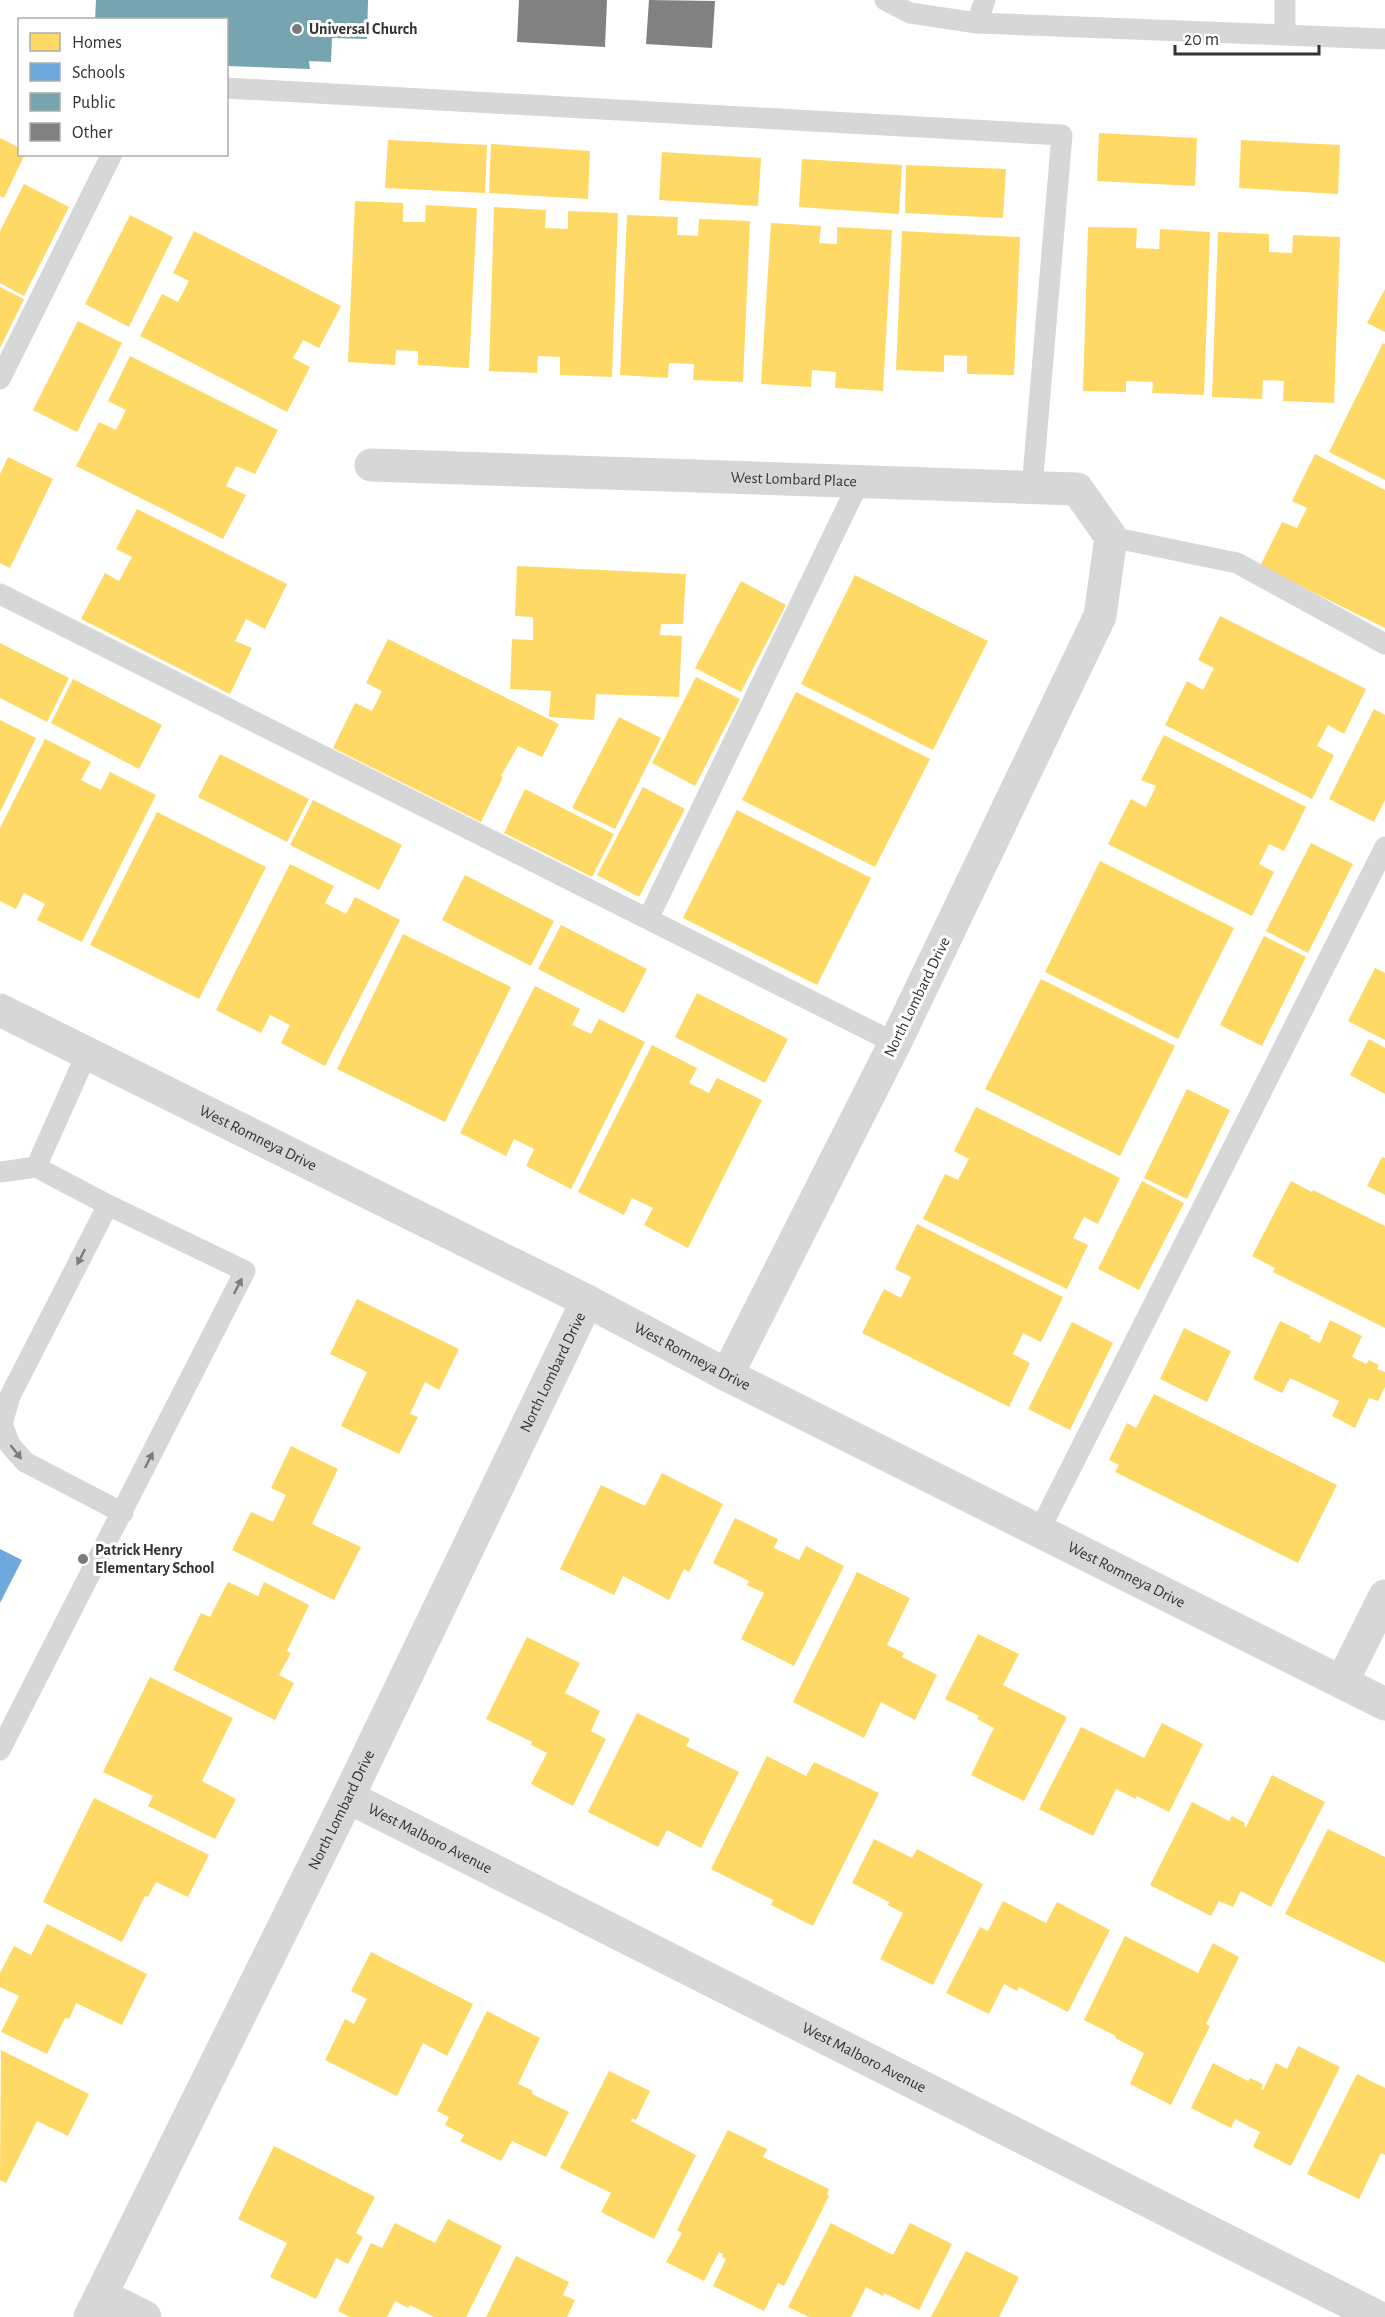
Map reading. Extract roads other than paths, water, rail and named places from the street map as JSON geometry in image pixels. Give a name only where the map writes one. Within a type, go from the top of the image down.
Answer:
[{"type":"street","name":"West Lombard Place","points":[[371,465],[1077,489],[1111,537]]},
{"type":"street","name":"North Lombard Drive","points":[[727,1375],[895,1043],[1100,616],[1111,537]]},
{"type":"street","name":"West Romneya Drive","points":[[0,1010],[587,1301],[727,1375],[1385,1704]]},
{"type":"street","name":"North Lombard Drive","points":[[96,2306],[348,1797],[587,1301]]},
{"type":"street","points":[[1342,1682],[1385,1596]]},
{"type":"street","name":"West Malboro Avenue","points":[[348,1797],[1378,2317]]},
{"type":"street","points":[[96,2306],[145,2317]]},
{"type":"lane","points":[[885,0],[910,13],[977,23],[1385,39]]},
{"type":"lane","points":[[977,23],[985,0]]},
{"type":"lane","points":[[1285,0],[1285,35]]},
{"type":"lane","points":[[228,88],[1062,135],[1032,488]]},
{"type":"lane","points":[[0,379],[111,156]]},
{"type":"lane","points":[[648,919],[859,482]]},
{"type":"lane","points":[[1111,537],[1237,563],[1385,644]]},
{"type":"lane","points":[[0,594],[895,1043]]},
{"type":"lane","points":[[1039,1531],[1385,847]]},
{"type":"lane","points":[[36,1167],[87,1053]]},
{"type":"lane","points":[[0,1172],[36,1167],[108,1205],[245,1271],[0,1750]]},
{"type":"lane","points":[[108,1205],[10,1396],[2,1424],[10,1445],[25,1462],[123,1513]]},
{"type":"place","name":"Universal Church","points":[[297,29]]},
{"type":"place","name":"Patrick Henry Elementary School","points":[[83,1559]]}]
